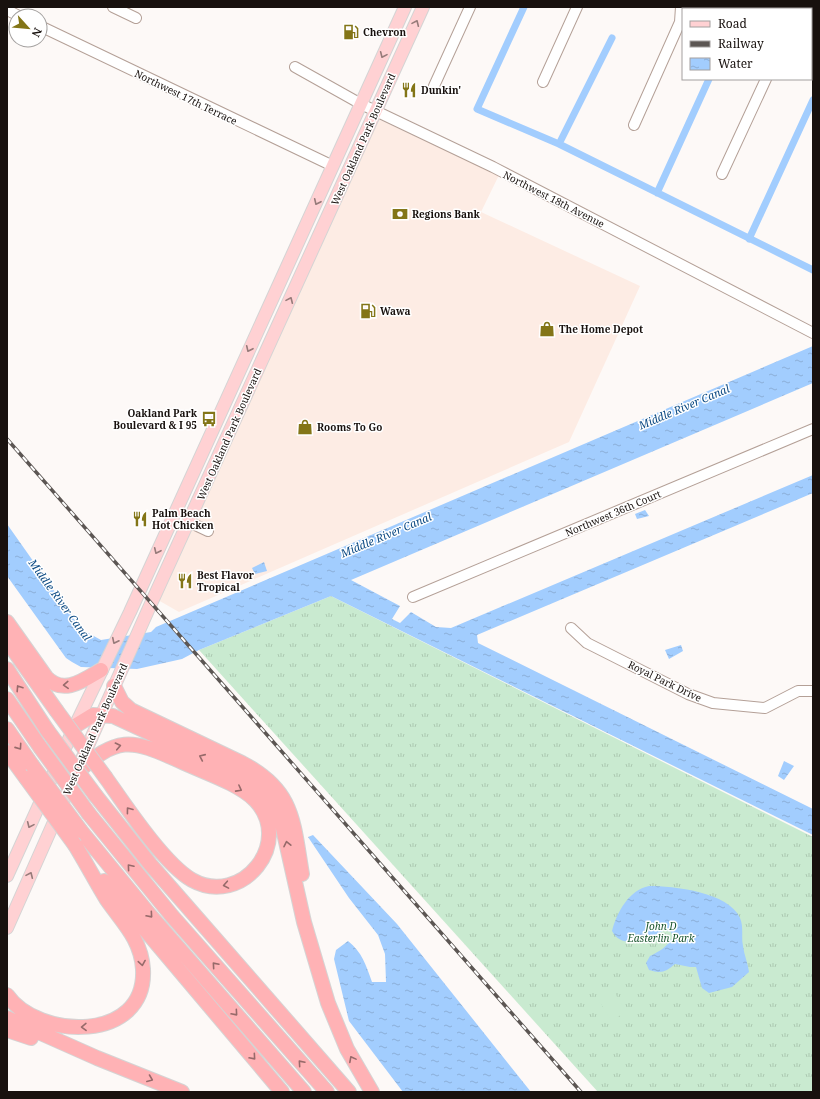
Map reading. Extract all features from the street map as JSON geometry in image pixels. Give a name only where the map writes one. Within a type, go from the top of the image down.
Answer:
[{"type":"highway","points":[[7,622],[42,672],[52,683],[70,686],[101,670]]},
{"type":"highway","points":[[7,641],[56,710],[106,778],[166,856],[183,874],[196,882],[216,886],[232,884],[248,877],[262,861],[268,840],[267,824],[264,813],[250,796],[228,783],[155,750],[134,744],[119,745],[105,750],[75,774]]},
{"type":"highway","points":[[7,669],[47,730],[96,796],[154,869],[349,1092]]},
{"type":"highway","points":[[116,682],[120,699],[127,708],[253,768],[268,779],[280,792],[287,803],[293,823],[320,977]]},
{"type":"highway","points":[[7,699],[89,814],[168,911],[327,1092]]},
{"type":"highway","points":[[75,726],[88,716],[102,714],[116,717],[240,774],[252,781],[266,793],[280,816],[304,922],[336,1026],[353,1061],[372,1092]]},
{"type":"highway","points":[[7,729],[81,831],[149,914],[304,1092]]},
{"type":"highway","points":[[7,752],[75,845],[282,1092]]},
{"type":"highway","points":[[7,995],[19,1007],[40,1018],[61,1025],[84,1027],[98,1026],[117,1020],[126,1013],[137,1000],[143,976],[141,958],[137,944],[127,925],[108,901],[75,845]]},
{"type":"highway","points":[[7,1018],[97,1058],[182,1092]]},
{"type":"highway","points":[[7,1030],[97,1058]]},
{"type":"highway","points":[[321,1061],[341,1092]]},
{"type":"main road","name":"West Oakland Park Boulevard","points":[[7,876],[101,670],[165,536],[405,7]]},
{"type":"main road","name":"West Oakland Park Boulevard","points":[[7,928],[116,682],[423,7]]},
{"type":"main road","points":[[333,166],[341,176],[342,184]]},
{"type":"main road","points":[[265,314],[268,329],[274,336]]},
{"type":"main road","points":[[233,384],[239,391],[240,408]]},
{"type":"main road","points":[[165,536],[174,525],[189,522],[182,510],[182,498]]},
{"type":"street","points":[[113,7],[136,18]]},
{"type":"street","points":[[434,86],[470,7]]},
{"type":"street","points":[[543,82],[577,7]]},
{"type":"street","points":[[634,125],[680,22],[681,7]]},
{"type":"street","name":"Northwest 17th Terrace","points":[[48,30],[333,166]]},
{"type":"street","name":"Northwest 18th Avenue","points":[[295,67],[361,104],[500,171],[813,333]]},
{"type":"street","points":[[722,174],[766,80]]},
{"type":"street","name":"Northwest 36th Court","points":[[413,597],[813,429]]},
{"type":"street","points":[[189,522],[208,531]]},
{"type":"street","name":"Royal Park Drive","points":[[571,628],[587,643],[688,694],[713,703],[766,708],[798,691],[813,691]]},
{"type":"shaded area","points":[[378,119],[499,175],[481,212],[640,286],[569,442],[179,612],[158,600]]},
{"type":"green space","name":"John D Easterlin Park","points":[[331,596],[813,837],[813,1092],[598,1092],[199,650]]},
{"type":"green space","points":[[613,990],[626,1012],[611,1021],[598,999]]},
{"type":"water","name":"Middle River Canal","points":[[813,346],[813,383],[351,580],[400,606],[392,619],[400,623],[411,612],[436,627],[451,628],[813,475],[813,493],[477,635],[478,643],[813,809],[813,835],[331,596],[199,650],[182,659],[137,669],[81,667],[66,658],[7,576],[7,524],[81,629],[101,640],[151,632],[156,627]]},
{"type":"water","points":[[645,510],[649,516],[637,519],[635,514]]},
{"type":"water","points":[[264,562],[267,571],[255,574],[252,568]]},
{"type":"water","points":[[681,645],[683,651],[669,659],[665,650]]},
{"type":"water","points":[[784,761],[794,766],[784,780],[778,776]]},
{"type":"water","points":[[313,835],[397,924],[531,1092],[403,1092],[349,1021],[334,959],[336,950],[348,941],[360,954],[372,982],[386,982],[385,954],[378,935],[349,898],[308,837]]},
{"type":"water","points":[[649,886],[672,887],[699,892],[713,896],[725,902],[734,909],[741,921],[742,943],[749,972],[732,987],[709,993],[702,988],[696,967],[675,964],[663,972],[649,970],[646,963],[650,956],[666,946],[673,937],[671,932],[665,930],[645,939],[630,942],[623,941],[612,931],[617,917],[625,903],[635,892]]},
{"type":"waterway","points":[[524,7],[477,109],[559,144],[813,270]]},
{"type":"waterway","points":[[559,144],[612,38]]},
{"type":"waterway","points":[[657,193],[709,80]]},
{"type":"waterway","points":[[749,239],[813,100]]},
{"type":"railway","points":[[7,439],[581,1092]]},
{"type":"place","name":"Chevron","points":[[351,32]]},
{"type":"place","name":"Dunkin'","points":[[409,90]]},
{"type":"place","name":"Regions Bank","points":[[400,214]]},
{"type":"place","name":"Wawa","points":[[368,311]]},
{"type":"place","name":"The Home Depot","points":[[547,329]]},
{"type":"place","name":"Oakland Park Boulevard & I 95","points":[[209,419]]},
{"type":"place","name":"Rooms To Go","points":[[305,427]]},
{"type":"place","name":"Palm Beach Hot Chicken","points":[[140,519]]},
{"type":"place","name":"Best Flavor Tropical","points":[[185,581]]}]
